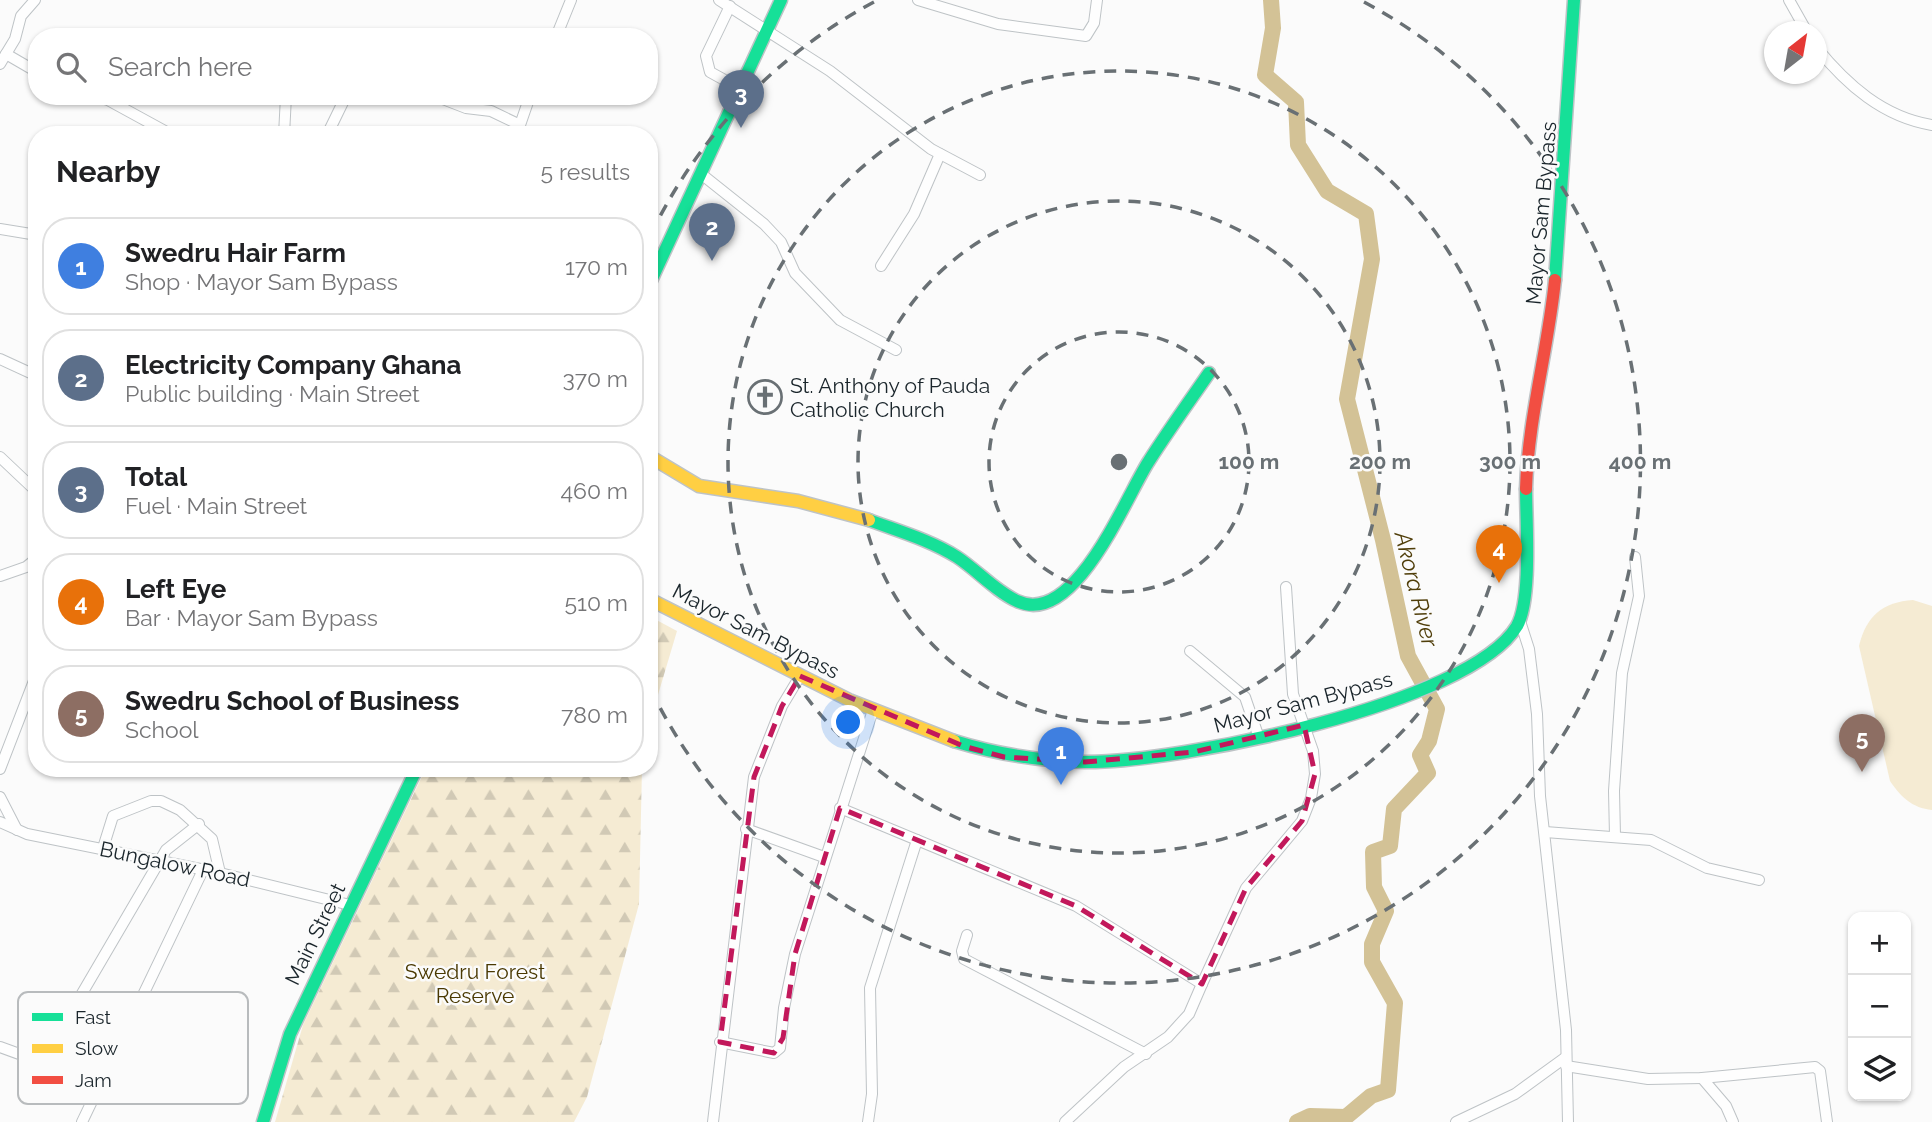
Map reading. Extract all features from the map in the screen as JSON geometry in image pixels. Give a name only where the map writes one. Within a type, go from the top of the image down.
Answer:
[{"type":"street","points":[[28,69],[3,59],[15,39],[21,16],[34,0]]},
{"type":"street","points":[[560,28],[571,0]]},
{"type":"street","points":[[719,0],[767,29],[940,154],[980,175]]},
{"type":"street","points":[[658,265],[781,0]]},
{"type":"street","points":[[918,0],[998,24],[1086,36],[1094,23],[1097,0]]},
{"type":"street","name":"Mayor Sam Bypass","points":[[658,603],[800,676],[873,710],[963,746],[1004,757],[1045,760],[1126,760],[1194,752],[1377,706],[1494,655],[1520,621],[1528,530],[1529,438],[1549,341],[1559,250],[1570,111],[1574,0]]},
{"type":"street","points":[[1789,0],[1801,21]]},
{"type":"street","points":[[730,6],[706,56],[710,72],[740,88]]},
{"type":"street","points":[[1827,59],[1852,86],[1888,112],[1906,120],[1932,125]]},
{"type":"street","points":[[117,105],[156,126]]},
{"type":"street","points":[[284,126],[286,105]]},
{"type":"street","points":[[331,126],[342,105]]},
{"type":"street","points":[[458,105],[491,111],[515,126]]},
{"type":"street","points":[[522,126],[528,105]]},
{"type":"street","points":[[881,266],[914,214],[940,154]]},
{"type":"street","points":[[700,173],[764,224],[781,243],[795,273],[840,320],[896,350]]},
{"type":"street","points":[[0,229],[28,234]]},
{"type":"street","points":[[0,359],[28,372]]},
{"type":"street","points":[[658,461],[699,486],[798,501],[846,512],[926,541],[956,556],[1018,602],[1037,604],[1055,597],[1082,575],[1118,523],[1147,463],[1209,373]]},
{"type":"street","points":[[0,457],[28,483]]},
{"type":"street","points":[[1615,836],[1614,790],[1622,673],[1639,596],[1635,557]]},
{"type":"street","points":[[0,576],[28,565]]},
{"type":"street","points":[[1065,1122],[1124,1067],[1168,1037],[1189,1014],[1246,888],[1302,821],[1315,774],[1313,751],[1293,694],[1289,668],[1286,587]]},
{"type":"street","points":[[1520,621],[1529,649],[1533,675],[1545,832],[1559,948],[1569,1122]]},
{"type":"street","points":[[1190,651],[1245,697],[1258,735]]},
{"type":"street","points":[[713,1122],[720,1042],[738,921],[746,829],[754,777],[782,706],[800,676]]},
{"type":"street","points":[[0,769],[28,696]]},
{"type":"street","points":[[720,1042],[774,1053],[780,1048],[788,983],[839,808],[873,710]]},
{"type":"street","name":"Main Street","points":[[263,1122],[290,1034],[413,777]]},
{"type":"street","points":[[0,797],[17,830]]},
{"type":"street","points":[[103,848],[113,816],[152,801],[161,801],[199,824],[212,839],[220,873]]},
{"type":"street","points":[[839,808],[1076,906],[1202,984]]},
{"type":"street","name":"Bungalow Road","points":[[0,822],[17,830],[220,873],[350,905]]},
{"type":"street","points":[[83,992],[159,861],[174,840],[199,824]]},
{"type":"street","points":[[746,829],[824,857]]},
{"type":"street","points":[[1545,832],[1651,840],[1707,868],[1759,880]]},
{"type":"street","points":[[868,1122],[872,1094],[870,988],[917,840]]},
{"type":"street","points":[[143,992],[203,870]]},
{"type":"street","points":[[967,934],[962,951],[964,959],[1146,1054]]},
{"type":"street","points":[[0,1047],[18,1053]]},
{"type":"street","points":[[1456,1122],[1515,1094],[1566,1062],[1648,1079],[1702,1078],[1815,1067],[1819,1071],[1827,1122]]},
{"type":"street","points":[[1702,1078],[1726,1107],[1733,1122]]},
{"type":"street","points":[[82,1122],[90,1104]]},
{"type":"highlighted area","points":[[800,676],[963,746],[1004,757],[1085,762],[1194,752],[1304,725],[1315,774],[1302,821],[1246,888],[1202,984],[1076,906],[840,808],[795,954],[783,1038],[774,1053],[720,1042],[754,777],[782,706]]},
{"type":"green space","points":[[1913,600],[1932,606],[1932,810],[1908,801],[1890,781],[1859,646],[1866,626],[1877,612],[1902,601]]},
{"type":"green space","points":[[658,621],[677,631],[658,695]]},
{"type":"green space","name":"Swedru Forest Reserve","points":[[422,777],[642,777],[639,904],[587,1097],[574,1122],[275,1122],[303,1025]]},
{"type":"waterway","name":"Akora River","points":[[1271,0],[1273,28],[1265,75],[1296,102],[1298,145],[1327,191],[1366,214],[1372,259],[1347,399],[1383,540],[1408,656],[1437,709],[1429,741],[1420,755],[1428,773],[1394,809],[1390,846],[1373,852],[1374,887],[1386,911],[1372,944],[1372,962],[1395,1003],[1388,1090],[1371,1096],[1346,1117],[1310,1116],[1297,1122]]},
{"type":"traffic: fast","points":[[658,266],[781,0]]},
{"type":"traffic: fast","points":[[1555,280],[1574,0]]},
{"type":"traffic: fast","points":[[869,520],[947,551],[1017,601],[1038,604],[1059,596],[1078,578],[1096,554],[1149,461],[1209,373]]},
{"type":"traffic: fast","points":[[954,741],[986,750],[1052,760],[1128,760],[1249,740],[1317,724],[1383,704],[1442,681],[1488,655],[1517,626],[1525,598],[1526,489]]},
{"type":"traffic: fast","points":[[263,1122],[290,1034],[413,777]]},
{"type":"traffic: slow","points":[[658,461],[699,486],[798,501],[869,520]]},
{"type":"traffic: slow","points":[[658,604],[849,700],[954,741]]},
{"type":"traffic: jam","points":[[1526,489],[1530,436],[1555,280]]},
{"type":"place","name":"Total","points":[[741,128]]},
{"type":"place","name":"Electricity Company Ghana","points":[[712,261]]},
{"type":"place","name":"St. Anthony of Pauda Catholic Church","points":[[765,397]]},
{"type":"place","name":"Left Eye","points":[[1499,583]]},
{"type":"place","name":"Swedru School of Business","points":[[1862,772]]},
{"type":"place","name":"Swedru Hair Farm","points":[[1061,785]]}]
